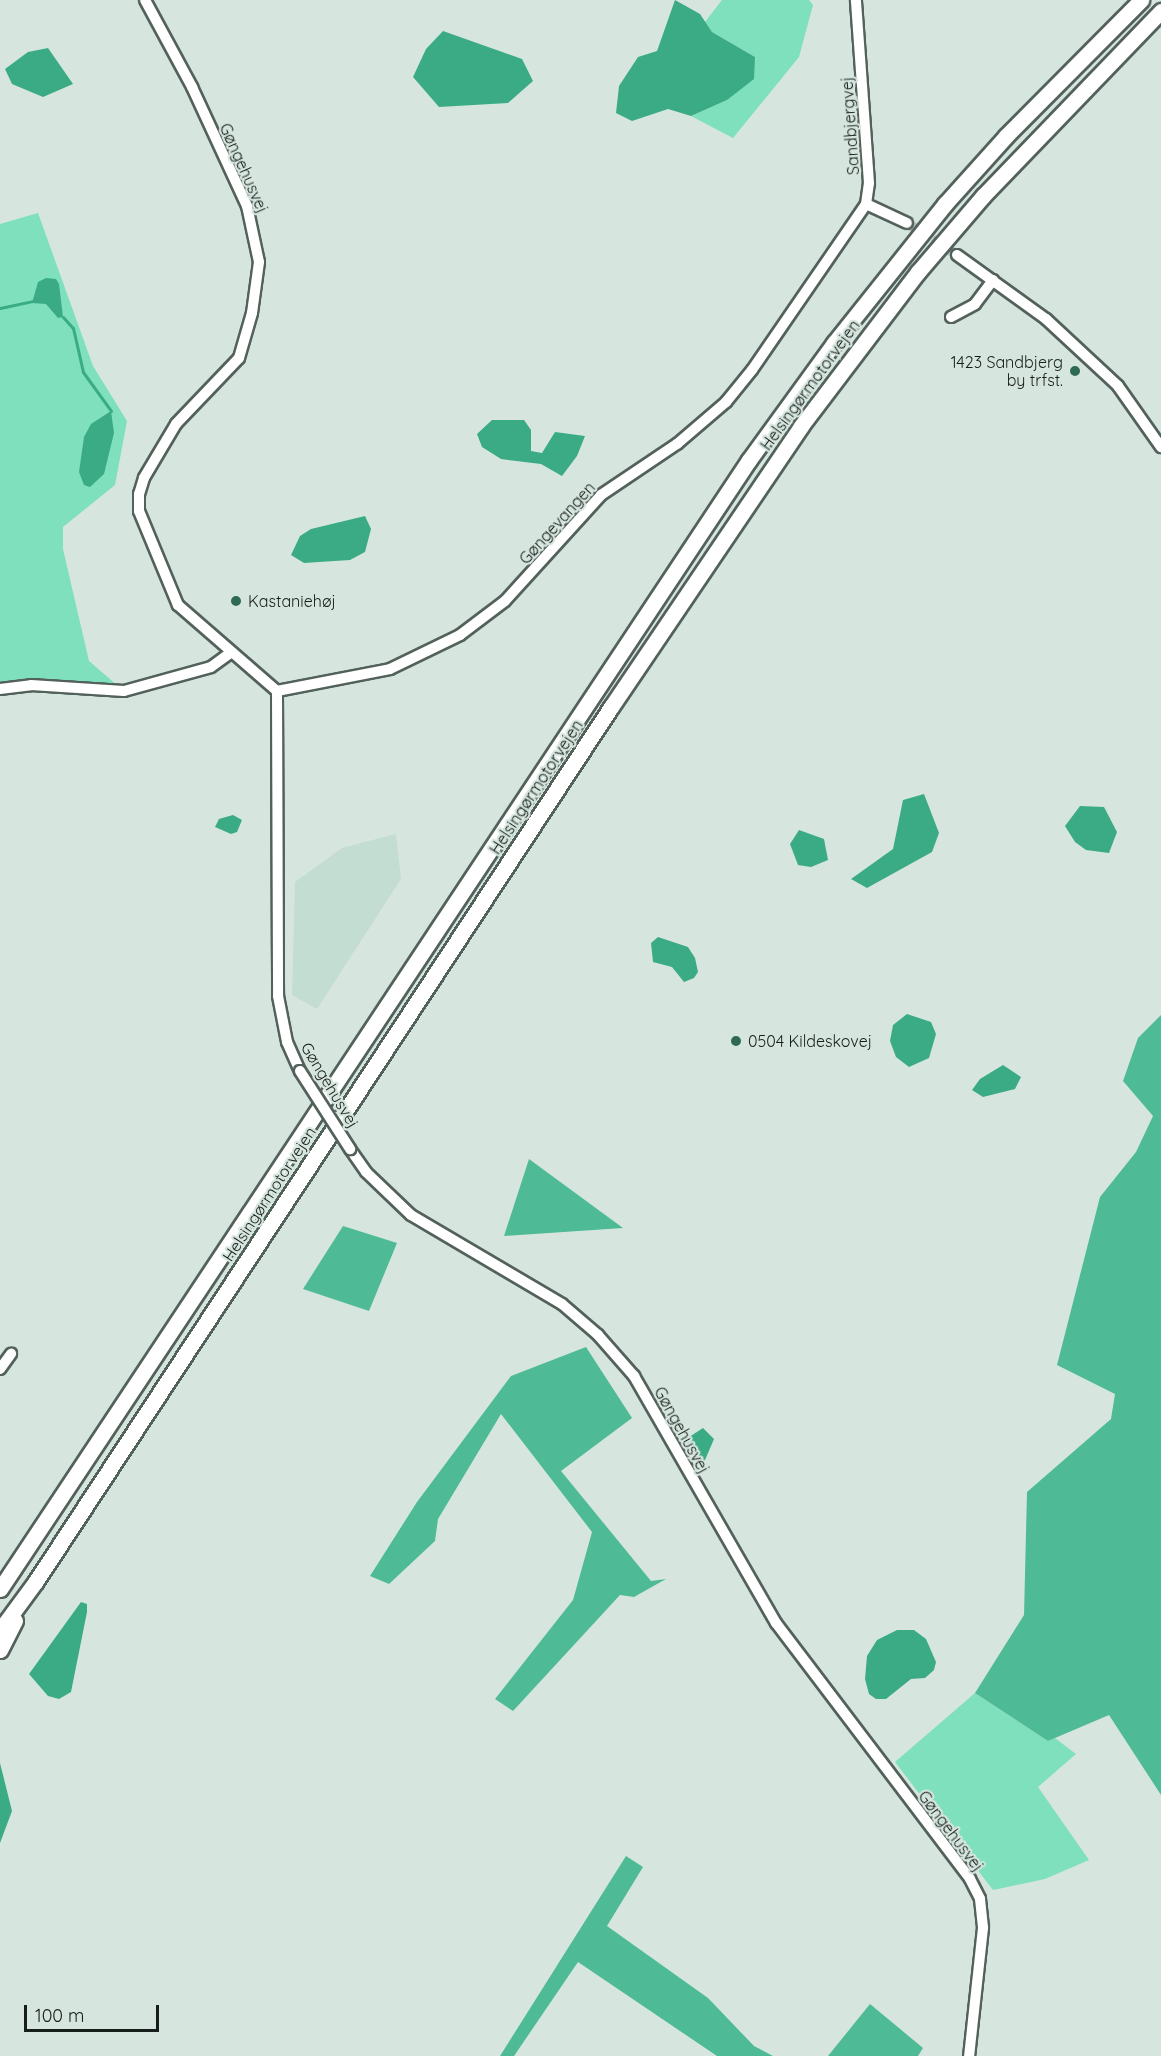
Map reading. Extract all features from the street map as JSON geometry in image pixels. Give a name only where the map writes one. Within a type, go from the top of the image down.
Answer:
[{"type":"highway","points":[[1092,50],[1130,0]]},
{"type":"highway","name":"Helsingørmotorvejen","points":[[0,1589],[749,460],[897,262],[1006,136],[1141,0]]},
{"type":"highway","name":"Helsingørmotorvejen","points":[[0,1630],[36,1581],[610,706],[801,426],[918,272],[983,196],[1161,10]]},
{"type":"highway","points":[[0,1650],[36,1581]]},
{"type":"street","name":"Gøngehusvej","points":[[145,0],[192,87],[247,206],[257,237],[258,278],[239,358],[176,424],[152,461],[139,494],[143,529],[167,587],[178,605],[230,653],[267,679],[277,691],[278,996],[285,1034],[300,1071],[366,1172],[411,1215],[562,1304],[598,1335],[634,1376],[776,1623],[970,1879],[980,1899],[983,1928],[969,2056]]},
{"type":"street","name":"Sandbjergvej","points":[[856,0],[869,183],[866,204]]},
{"type":"street","points":[[866,204],[907,223]]},
{"type":"street","name":"Gøngevangen","points":[[277,691],[390,669],[460,635],[491,613],[533,572],[601,495],[677,444],[726,402],[752,370],[866,204]]},
{"type":"street","points":[[957,255],[1046,319],[1118,386],[1161,447]]},
{"type":"street","points":[[951,317],[975,304],[993,280]]},
{"type":"street","points":[[0,689],[39,685],[124,691],[211,667],[230,653]]},
{"type":"street","points":[[0,1369],[10,1354]]},
{"type":"shaded area","points":[[675,0],[700,14],[712,32],[755,57],[754,79],[727,100],[691,116],[668,109],[632,121],[616,113],[619,86],[638,57],[657,51]]},
{"type":"shaded area","points":[[722,0],[809,0],[813,5],[799,57],[733,138],[691,116],[727,100],[755,57],[712,32],[705,22]]},
{"type":"shaded area","points":[[443,31],[522,59],[533,81],[508,103],[439,107],[413,77],[426,49]]},
{"type":"shaded area","points":[[48,48],[73,84],[43,97],[12,84],[5,69],[28,52]]},
{"type":"shaded area","points":[[38,213],[93,366],[127,421],[115,485],[63,527],[63,549],[89,661],[118,686],[58,680],[0,685],[0,224]]},
{"type":"shaded area","points":[[46,278],[56,279],[59,284],[63,317],[58,318],[46,304],[32,303],[38,282]]},
{"type":"shaded area","points":[[111,411],[114,433],[104,474],[90,487],[84,485],[79,472],[84,437],[91,424]]},
{"type":"shaded area","points":[[492,420],[524,420],[531,430],[531,451],[542,453],[555,432],[585,436],[577,456],[562,476],[541,464],[501,459],[482,447],[477,434]]},
{"type":"shaded area","points":[[365,516],[371,529],[365,552],[350,560],[304,563],[291,555],[300,536],[311,529]]},
{"type":"shaded area","points":[[924,794],[939,833],[932,852],[867,888],[851,879],[893,849],[903,800]]},
{"type":"shaded area","points":[[1080,806],[1104,807],[1117,832],[1109,853],[1086,850],[1075,842],[1065,826]]},
{"type":"shaded area","points":[[233,815],[242,820],[237,832],[231,834],[215,827],[219,819]]},
{"type":"shaded area","points":[[799,830],[824,839],[828,860],[811,867],[798,865],[790,844]]},
{"type":"shaded area","points":[[396,834],[401,879],[317,1009],[292,995],[295,882],[342,848]]},
{"type":"shaded area","points":[[658,937],[688,947],[695,958],[698,972],[694,978],[684,982],[672,967],[653,962],[651,943]]},
{"type":"shaded area","points":[[907,1014],[931,1022],[936,1034],[929,1058],[909,1067],[896,1057],[890,1041],[893,1025]]},
{"type":"shaded area","points":[[1161,1015],[1161,1795],[1109,1715],[1048,1741],[975,1693],[1024,1615],[1027,1492],[1111,1419],[1115,1394],[1057,1365],[1100,1197],[1136,1152],[1153,1116],[1123,1081],[1138,1038]]},
{"type":"shaded area","points":[[1003,1065],[1021,1077],[1015,1089],[983,1097],[972,1090],[980,1079]]},
{"type":"shaded area","points":[[529,1159],[623,1228],[504,1236]]},
{"type":"shaded area","points":[[343,1226],[397,1243],[369,1311],[303,1289]]},
{"type":"shaded area","points":[[586,1347],[632,1418],[561,1471],[651,1581],[666,1579],[634,1597],[620,1595],[513,1711],[495,1699],[573,1600],[592,1532],[501,1414],[438,1519],[435,1541],[389,1584],[370,1576],[417,1502],[511,1376]]},
{"type":"shaded area","points":[[703,1428],[714,1439],[702,1467],[683,1441]]},
{"type":"shaded area","points":[[81,1602],[87,1604],[87,1612],[71,1692],[59,1699],[48,1696],[29,1674]]},
{"type":"shaded area","points":[[897,1630],[914,1630],[926,1639],[936,1662],[934,1670],[925,1678],[911,1679],[886,1699],[876,1699],[869,1694],[865,1679],[867,1656],[877,1640]]},
{"type":"shaded area","points":[[975,1693],[1048,1741],[1055,1738],[1076,1754],[1038,1787],[1089,1860],[1045,1879],[993,1890],[895,1762]]},
{"type":"shaded area","points":[[0,1763],[12,1811],[0,1843]]},
{"type":"shaded area","points":[[626,1856],[643,1867],[607,1926],[708,1998],[754,2046],[773,2056],[717,2056],[578,1962],[514,2056],[500,2056]]},
{"type":"shaded area","points":[[870,2004],[923,2048],[918,2056],[828,2056]]},
{"type":"waterway","points":[[0,308],[32,301]]},
{"type":"waterway","points":[[63,317],[73,328],[83,372],[111,411]]},
{"type":"tunnel","points":[[907,223],[957,255]]},
{"type":"place","name":"1423 Sandbjerg by trfst.","points":[[1075,371]]},
{"type":"place","name":"Kastaniehøj","points":[[236,601]]},
{"type":"place","name":"0504 Kildeskovej","points":[[736,1041]]}]
